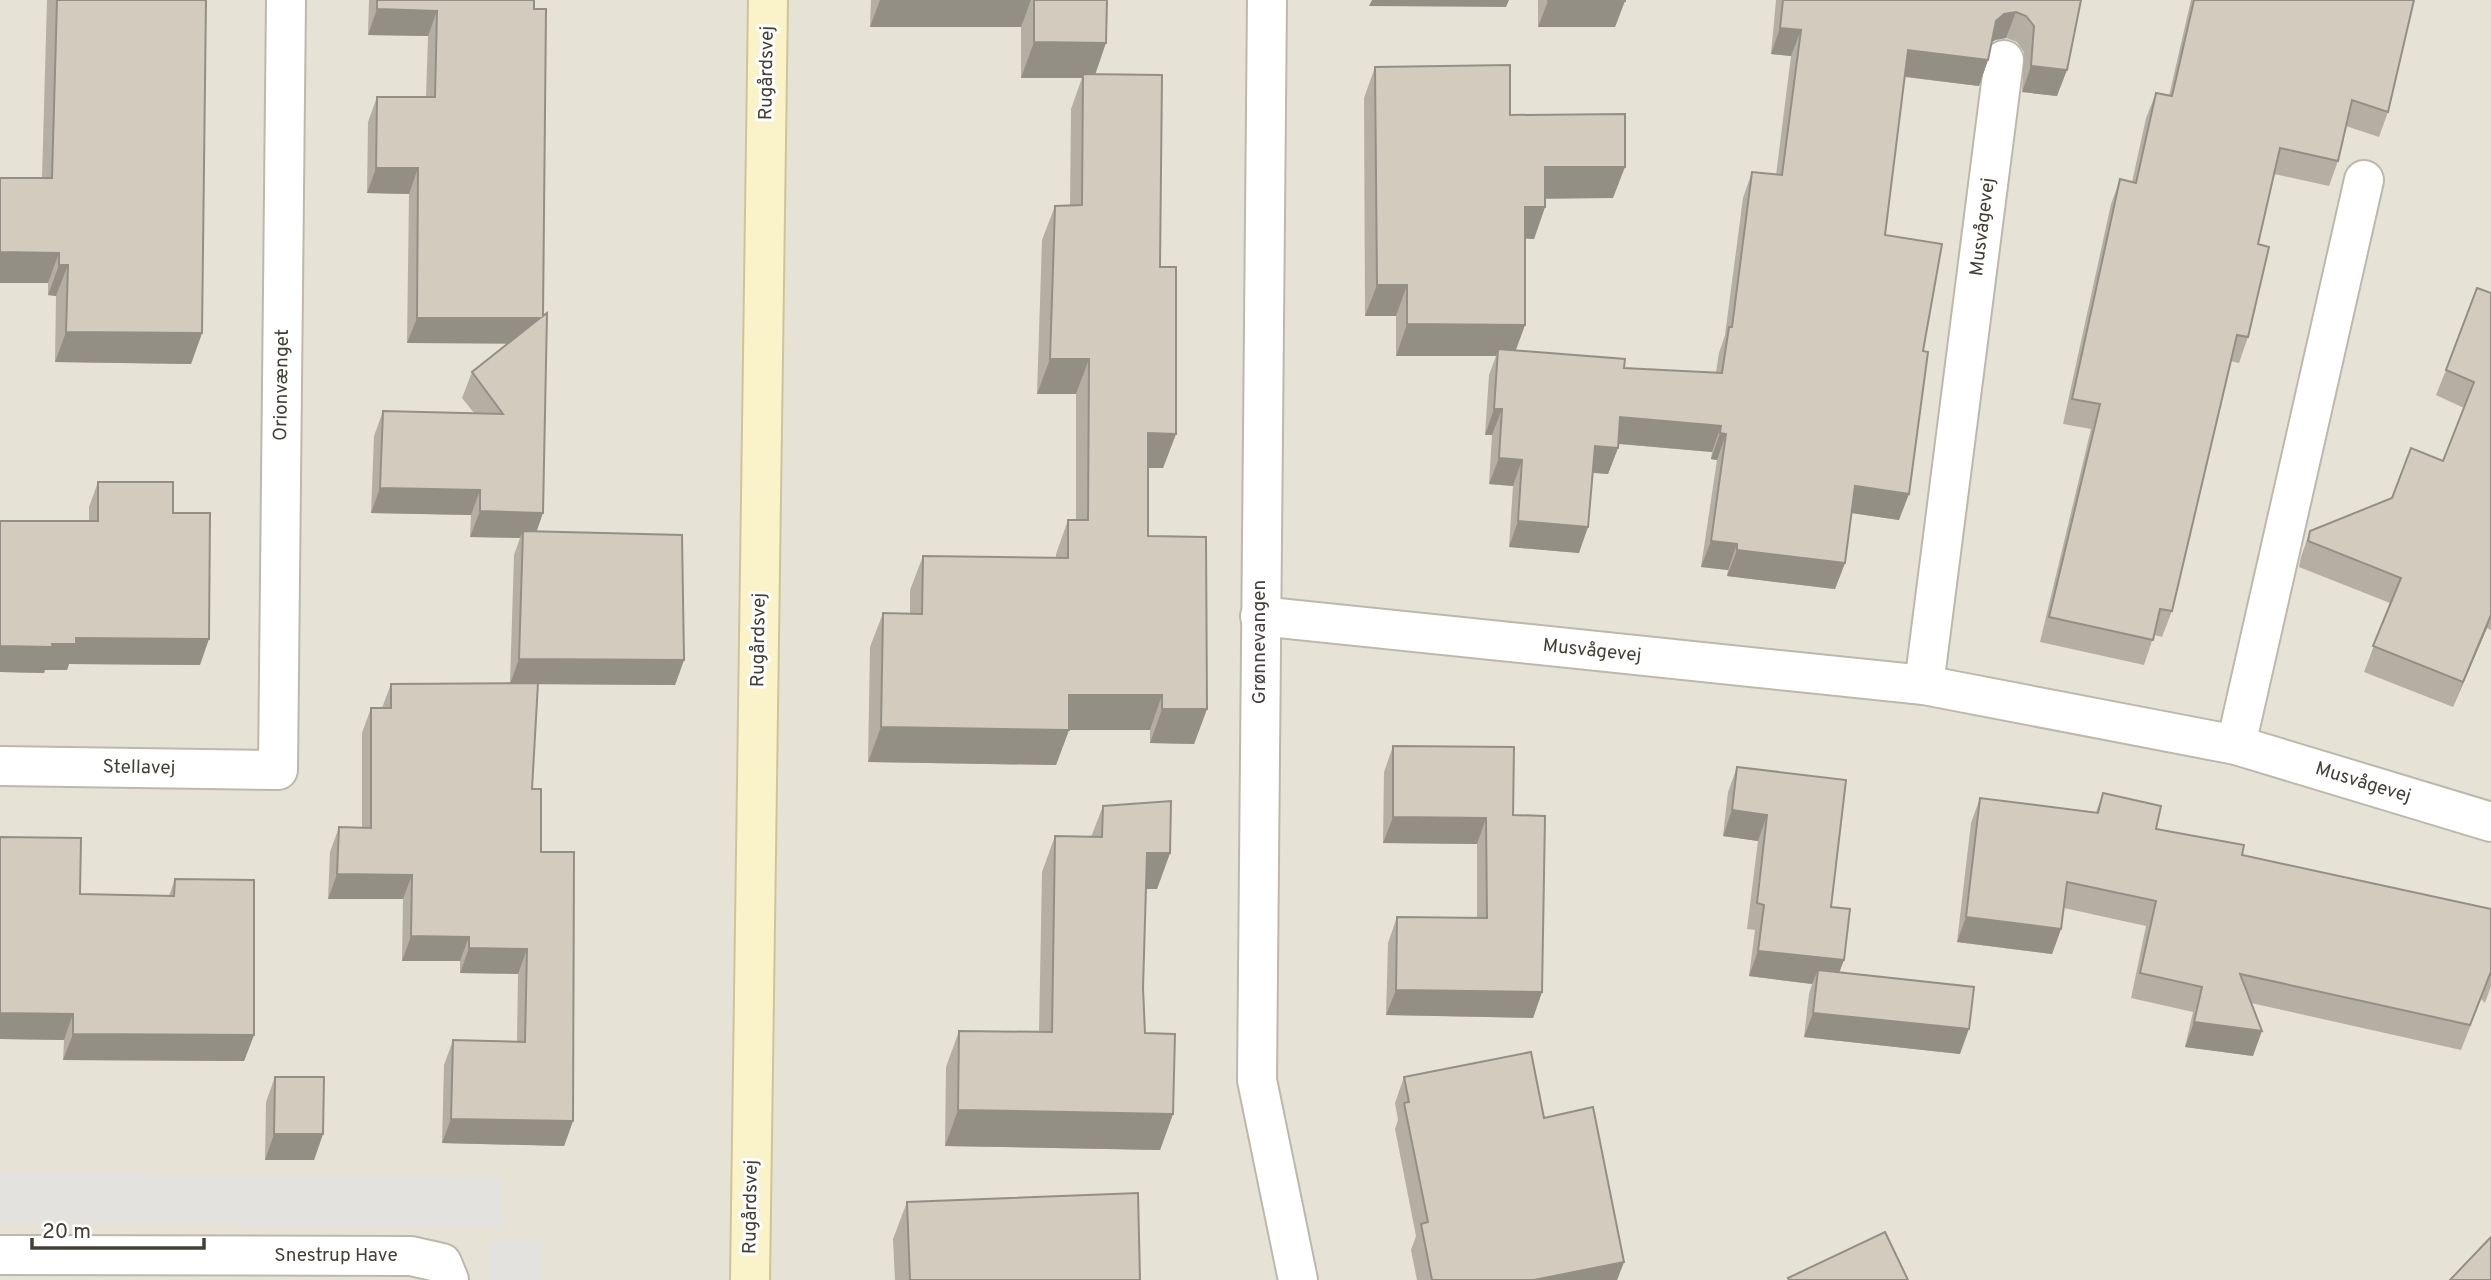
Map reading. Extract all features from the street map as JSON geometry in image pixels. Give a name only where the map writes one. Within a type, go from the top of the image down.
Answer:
[{"type":"main road","name":"Rugårdsvej","points":[[750,1280],[768,0]]},
{"type":"street","name":"Orionvænget","points":[[278,770],[286,0]]},
{"type":"street","name":"Grønnevangen","points":[[1267,0],[1257,1080],[1298,1280]]},
{"type":"street","name":"Musvågevej","points":[[1924,685],[2004,60]]},
{"type":"street","points":[[2236,745],[2364,180]]},
{"type":"street","name":"Musvågevej","points":[[1260,617],[1924,685],[2236,745],[2491,822]]},
{"type":"street","name":"Stellavej","points":[[0,766],[278,770]]},
{"type":"street","name":"Snestrup Have","points":[[0,1255],[411,1256],[442,1263],[449,1280]]},
{"type":"shaded area","points":[[0,0],[2491,0],[2491,1280],[0,1280]]},
{"type":"shaded area","points":[[0,1173],[501,1177],[501,1227],[0,1223]]},
{"type":"shaded area","points":[[490,1240],[541,1240],[541,1280],[490,1280]]},
{"type":"building","points":[[57,0],[206,0],[202,333],[66,332],[68,265],[59,265],[59,253],[0,252],[0,178],[52,178]]},
{"type":"building","points":[[377,0],[534,0],[534,9],[546,9],[543,316],[547,313],[543,513],[480,511],[480,490],[380,488],[383,411],[503,414],[472,372],[540,318],[417,318],[418,168],[376,168],[377,97],[435,97],[437,11],[377,9]]},
{"type":"building","points":[[1034,0],[1107,0],[1106,43],[1034,42]]},
{"type":"building","points":[[1625,0],[1625,1],[1548,1]]},
{"type":"building","points":[[1783,0],[2081,0],[2067,70],[2031,66],[2034,26],[2026,16],[2016,12],[2004,14],[1996,21],[1988,60],[1908,50],[1885,235],[1942,244],[1923,351],[1928,352],[1909,494],[1855,486],[1845,563],[1737,550],[1737,544],[1711,541],[1726,434],[1720,433],[1721,426],[1620,417],[1618,448],[1595,446],[1588,527],[1518,521],[1522,460],[1499,458],[1502,409],[1494,409],[1498,349],[1625,359],[1624,368],[1722,373],[1729,327],[1732,327],[1752,172],[1782,175],[1801,30],[1780,28]]},
{"type":"building","points":[[2194,0],[2414,0],[2388,112],[2352,100],[2338,161],[2280,148],[2258,244],[2269,247],[2248,337],[2237,335],[2172,611],[2160,609],[2153,640],[2049,617],[2100,404],[2072,399],[2120,179],[2136,183],[2156,93],[2172,96]]},
{"type":"building","points":[[1510,65],[1510,115],[1625,114],[1625,167],[1545,167],[1545,207],[1525,207],[1525,325],[1407,324],[1407,285],[1377,285],[1375,67]]},
{"type":"building","points":[[1083,74],[1162,75],[1160,267],[1176,267],[1176,434],[1148,433],[1148,536],[1206,537],[1207,709],[1162,709],[1162,695],[1069,695],[1069,730],[881,727],[883,613],[922,614],[923,556],[1068,558],[1068,520],[1088,520],[1089,359],[1050,359],[1055,206],[1082,205]]},
{"type":"building","points":[[2477,288],[2491,293],[2491,615],[2463,682],[2373,646],[2401,578],[2308,541],[2310,531],[2392,498],[2411,448],[2443,461],[2474,382],[2446,370]]},
{"type":"building","points":[[98,482],[173,482],[173,513],[210,513],[209,639],[76,638],[76,644],[52,644],[53,647],[0,646],[0,521],[98,521]]},
{"type":"building","points":[[523,531],[682,535],[684,660],[519,659]]},
{"type":"building","points":[[538,683],[532,789],[541,789],[541,852],[574,852],[573,1121],[451,1119],[453,1040],[525,1042],[527,949],[469,948],[469,937],[411,936],[412,875],[337,874],[339,827],[371,828],[371,708],[391,708],[391,684]]},
{"type":"building","points":[[1393,746],[1514,747],[1513,815],[1545,816],[1542,992],[1396,990],[1397,917],[1487,918],[1486,818],[1393,817]]},
{"type":"building","points":[[1737,767],[1846,780],[1831,907],[1850,909],[1844,960],[1758,951],[1764,905],[1757,903],[1767,815],[1732,810]]},
{"type":"building","points":[[2103,793],[2161,806],[2156,829],[2244,845],[2242,855],[2491,909],[2491,975],[2470,1025],[2240,974],[2262,1031],[2194,1022],[2202,987],[2140,973],[2156,901],[2067,882],[2061,929],[1966,917],[1980,798],[2098,813]]},
{"type":"building","points":[[1171,801],[1170,853],[1147,853],[1143,988],[1145,1033],[1175,1034],[1173,1114],[958,1110],[959,1031],[1052,1032],[1055,836],[1102,837],[1103,806]]},
{"type":"building","points":[[0,837],[81,838],[80,894],[174,896],[175,879],[254,880],[254,1035],[73,1034],[73,1014],[0,1013]]},
{"type":"building","points":[[1818,970],[1974,987],[1969,1029],[1813,1013]]},
{"type":"building","points":[[1531,1052],[1544,1118],[1593,1107],[1624,1262],[1534,1280],[1432,1280],[1421,1224],[1428,1222],[1404,1103],[1409,1102],[1404,1077]]},
{"type":"building","points":[[275,1077],[324,1077],[323,1134],[274,1134]]},
{"type":"building","points":[[1138,1193],[1140,1280],[910,1280],[907,1202]]},
{"type":"building","points":[[1885,1232],[1908,1280],[1788,1278]]},
{"type":"building","points":[[2491,1237],[2491,1280],[2450,1280]]}]
